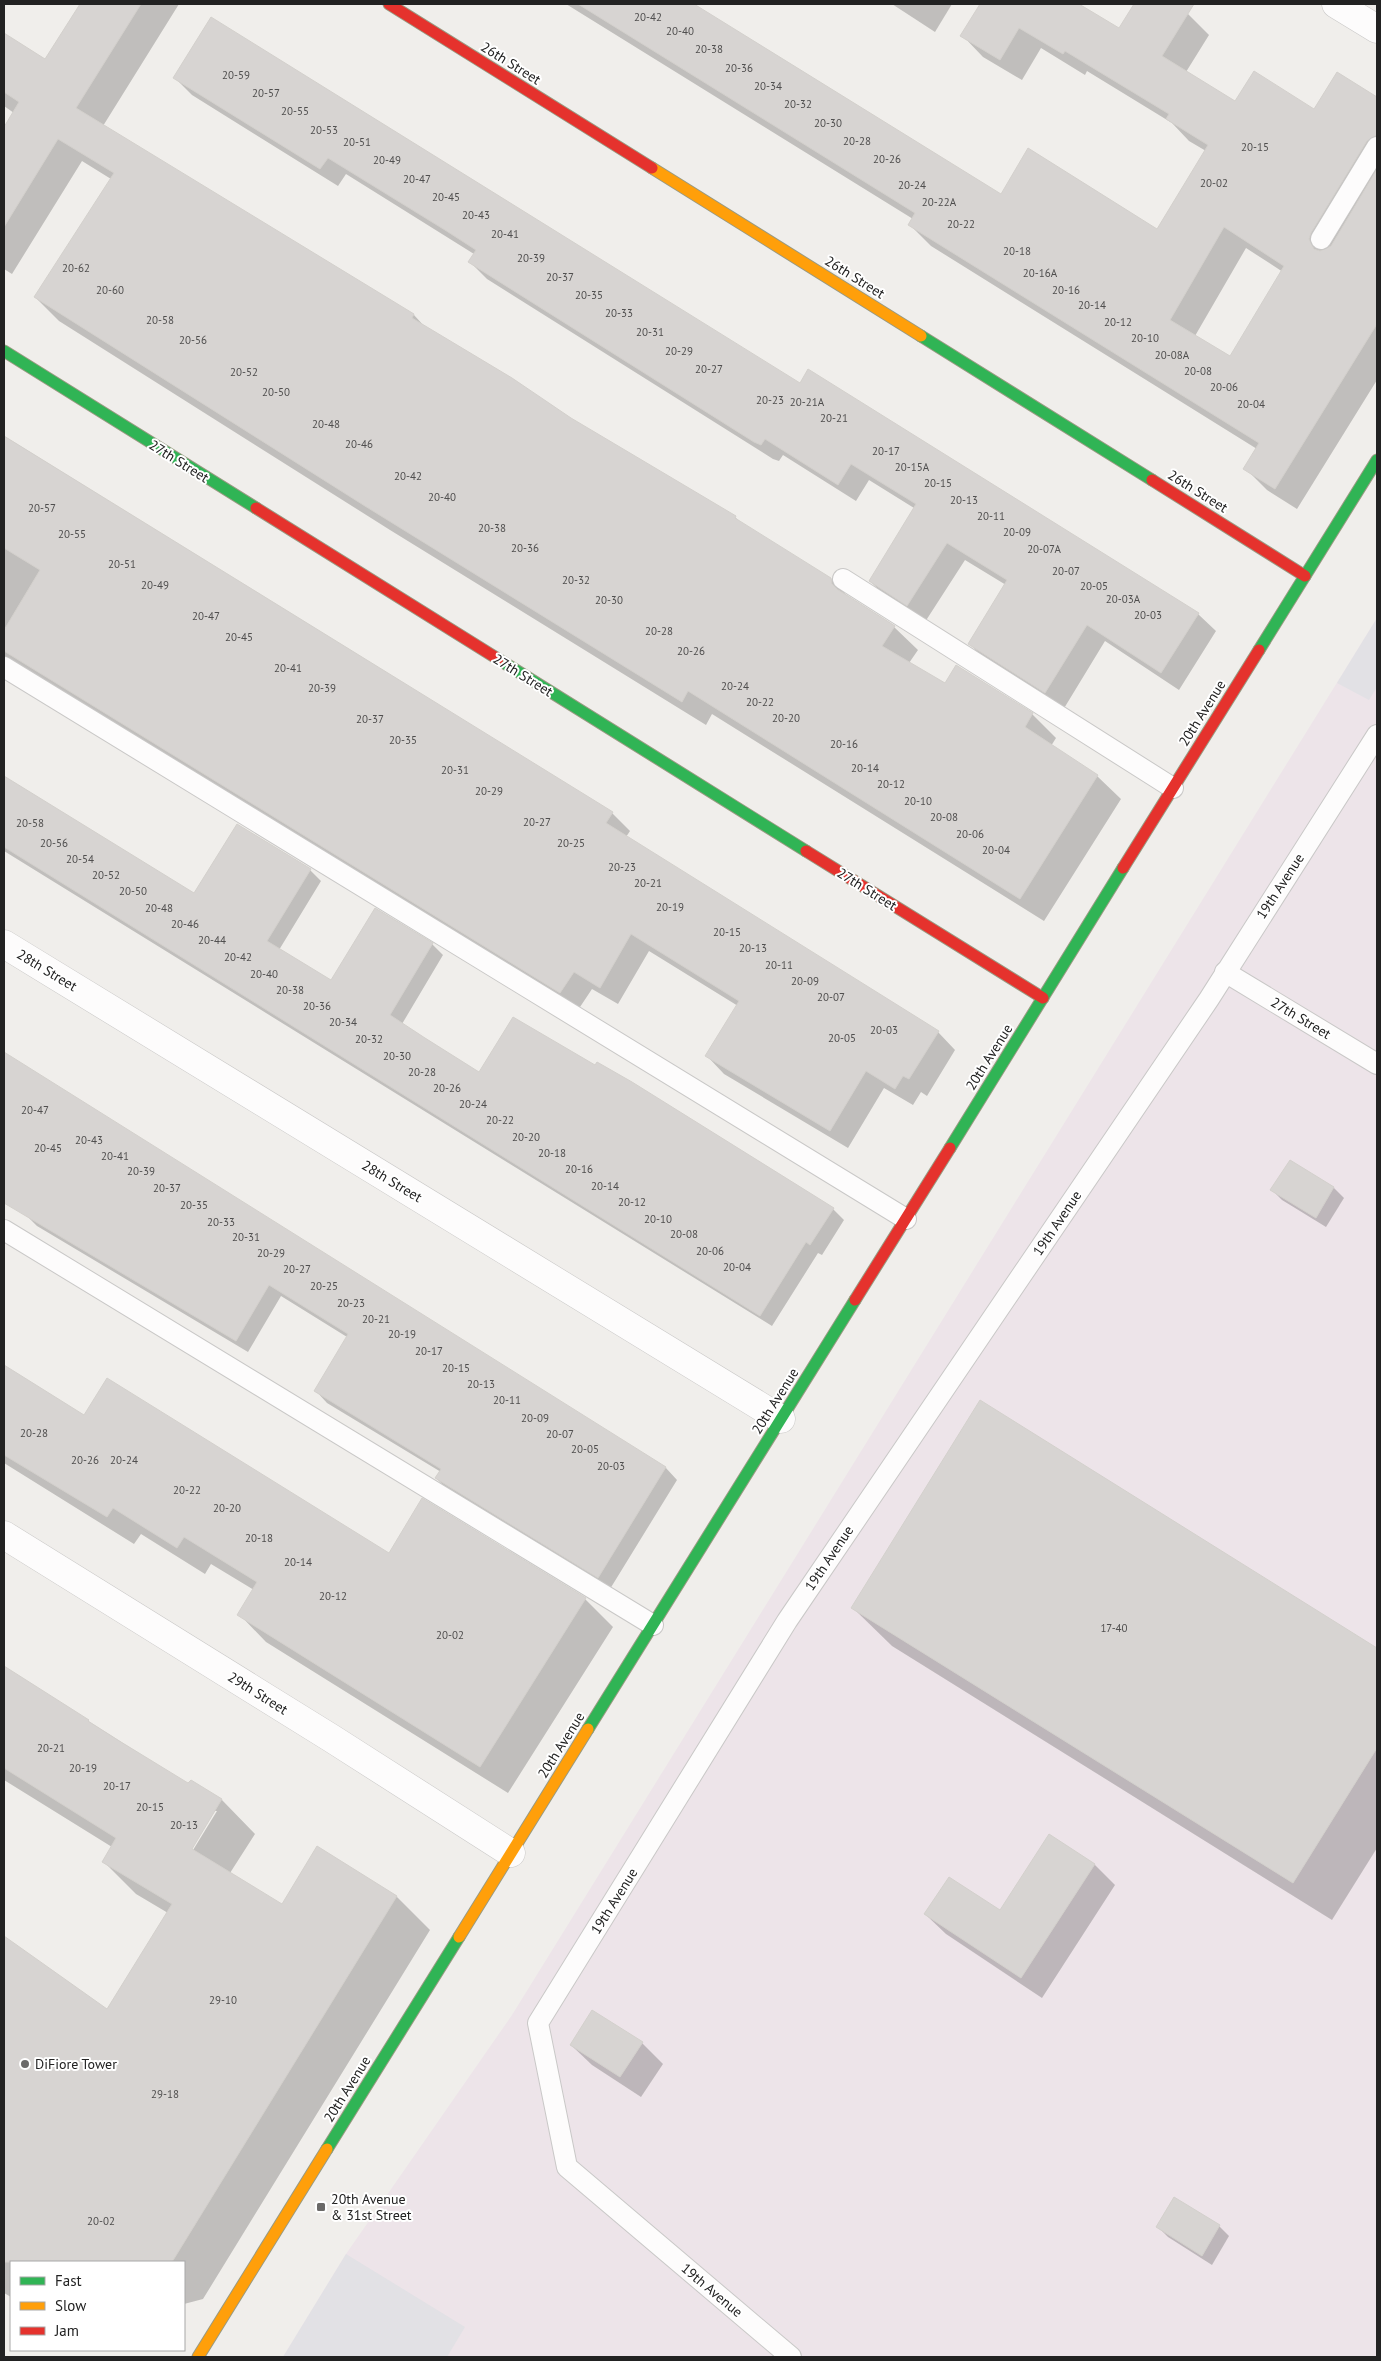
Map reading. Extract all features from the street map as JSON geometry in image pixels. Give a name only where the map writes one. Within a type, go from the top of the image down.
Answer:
[{"type":"street","name":"26th Street","points":[[388,4],[1305,576]]},
{"type":"street","points":[[1336,4],[1377,30]]},
{"type":"street","name":"27th Street","points":[[4,351],[1042,998]]},
{"type":"street","name":"20th Avenue","points":[[198,2357],[1377,460]]},
{"type":"street","name":"28th Street","points":[[4,944],[781,1418]]},
{"type":"street","name":"29th Street","points":[[4,1535],[331,1738],[511,1853]]},
{"type":"lane","points":[[1320,239],[1377,147]]},
{"type":"lane","points":[[844,579],[1173,788]]},
{"type":"lane","points":[[4,666],[906,1219]]},
{"type":"lane","name":"19th Avenue","points":[[791,2357],[567,2167],[538,2023],[787,1621],[1203,1008],[1377,735]]},
{"type":"lane","name":"27th Street","points":[[1225,972],[1377,1064]]},
{"type":"lane","points":[[4,1230],[653,1625]]},
{"type":"shaded area","points":[[1377,618],[1377,2357],[283,2357],[346,2254],[512,2015]]},
{"type":"shaded area","points":[[1377,618],[1377,687],[1369,700],[1337,683]]},
{"type":"shaded area","points":[[346,2254],[465,2327],[447,2357],[283,2357]]},
{"type":"building","points":[[80,4],[141,4],[76,108],[414,314],[412,318],[512,378],[571,418],[736,516],[735,518],[831,578],[832,584],[837,589],[895,626],[882,646],[945,683],[956,665],[1033,713],[1025,727],[1098,775],[1020,899],[688,691],[682,702],[365,506],[34,297],[114,173],[58,139],[4,227],[4,127],[19,102],[4,92],[4,33],[45,59]]},
{"type":"building","points":[[578,4],[694,4],[1001,194],[1028,148],[1157,229],[1208,145],[1166,119],[1169,114],[1065,51],[1063,54],[1019,28],[1000,60],[960,36],[980,4],[1079,4],[1119,28],[1134,4],[1194,4],[1162,56],[1235,101],[1254,71],[1314,109],[1337,72],[1377,97],[1377,135],[1367,141],[1309,239],[1314,249],[1320,251],[1331,246],[1377,169],[1377,324],[1275,489],[1243,469],[1259,443],[908,225],[915,213]],"holes":[[[1224,227],[1284,266],[1230,356],[1170,320]]]},
{"type":"building","points":[[211,17],[800,383],[808,369],[1199,613],[1161,673],[1087,625],[1045,693],[968,644],[1007,580],[947,543],[907,606],[869,581],[916,504],[851,464],[838,485],[765,439],[761,445],[754,442],[468,262],[476,250],[445,230],[328,158],[320,169],[173,78]]},
{"type":"building","points":[[4,436],[613,812],[606,823],[939,1031],[909,1079],[903,1076],[895,1089],[866,1071],[830,1131],[705,1056],[739,1001],[631,934],[600,988],[574,972],[560,993],[4,651],[4,630],[40,570],[4,548]]},
{"type":"building","points":[[4,776],[194,893],[237,824],[311,869],[267,941],[331,980],[375,908],[433,943],[390,1015],[425,1038],[479,1072],[513,1017],[595,1065],[597,1062],[632,1082],[834,1208],[810,1245],[806,1242],[760,1316],[4,847]]},
{"type":"building","points":[[4,1052],[666,1467],[598,1578],[435,1478],[441,1469],[314,1391],[348,1334],[269,1285],[236,1341],[4,1203]]},
{"type":"building","points":[[1290,1160],[1334,1187],[1316,1218],[1270,1190]]},
{"type":"building","points":[[4,1365],[84,1415],[107,1378],[389,1553],[422,1498],[586,1598],[480,1767],[237,1615],[257,1582],[184,1537],[177,1548],[113,1508],[107,1517],[4,1455]]},
{"type":"building","points":[[980,1400],[1377,1648],[1377,1748],[1293,1883],[851,1608]]},
{"type":"building","points":[[4,1666],[188,1783],[191,1780],[222,1799],[192,1849],[282,1904],[317,1846],[397,1896],[173,2261],[4,2262],[4,1936],[107,2009],[172,1904],[102,1862],[116,1838],[4,1768]]},
{"type":"building","points":[[1049,1834],[1095,1864],[1021,1978],[924,1914],[949,1877],[1000,1910]]},
{"type":"building","points":[[592,2010],[643,2042],[620,2077],[570,2045]]},
{"type":"building","points":[[1174,2197],[1220,2225],[1202,2256],[1156,2227]]},
{"type":"traffic: fast","points":[[921,336],[1152,480]]},
{"type":"traffic: fast","points":[[4,351],[256,508]]},
{"type":"traffic: fast","points":[[1259,650],[1377,460]]},
{"type":"traffic: fast","points":[[498,659],[806,851]]},
{"type":"traffic: fast","points":[[950,1148],[1123,868]]},
{"type":"traffic: fast","points":[[588,1729],[855,1300]]},
{"type":"traffic: fast","points":[[327,2149],[459,1937]]},
{"type":"traffic: slow","points":[[652,168],[921,336]]},
{"type":"traffic: slow","points":[[459,1937],[588,1729]]},
{"type":"traffic: slow","points":[[198,2357],[327,2149]]},
{"type":"traffic: jam","points":[[389,4],[652,168]]},
{"type":"traffic: jam","points":[[1152,480],[1305,576]]},
{"type":"traffic: jam","points":[[256,508],[498,659]]},
{"type":"traffic: jam","points":[[1123,868],[1259,650]]},
{"type":"traffic: jam","points":[[806,851],[1043,998]]},
{"type":"traffic: jam","points":[[855,1300],[950,1148]]},
{"type":"place","name":"DiFiore Tower","points":[[25,2064]]},
{"type":"place","name":"20th Avenue & 31st Street","points":[[321,2207]]}]
